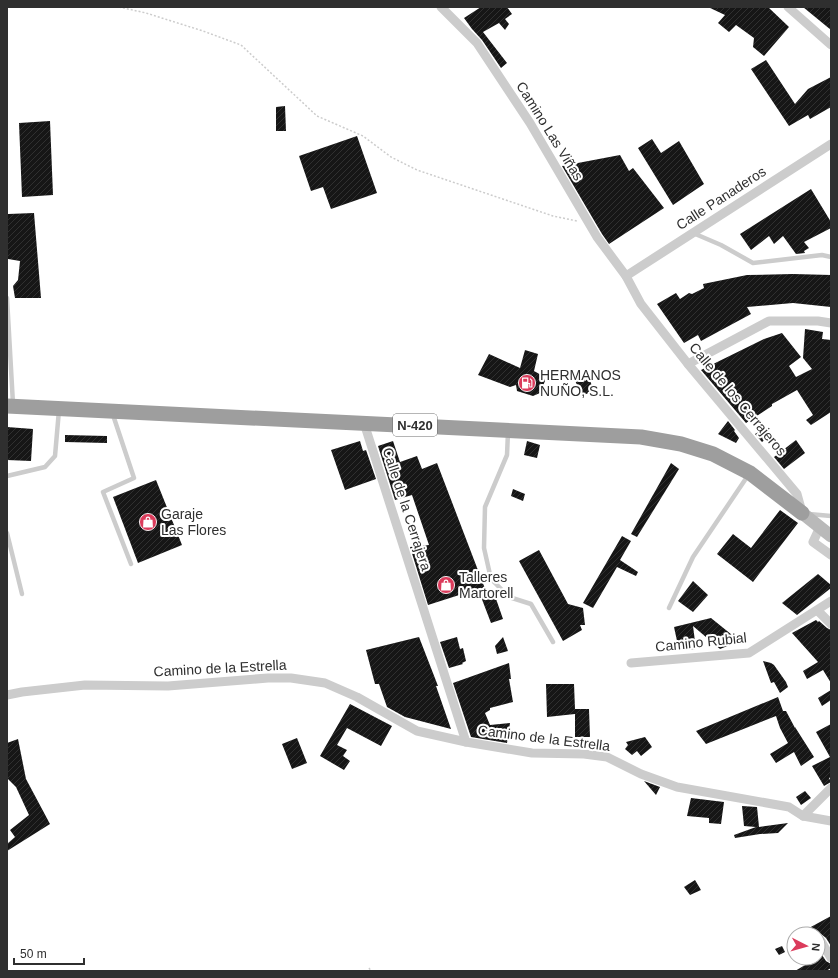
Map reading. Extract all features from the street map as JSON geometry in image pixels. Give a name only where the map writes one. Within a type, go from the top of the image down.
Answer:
[{"type":"highway","name":"N-420","points":[[10,406],[508,429],[641,437],[681,444],[713,454],[750,473],[802,513]]},
{"type":"main road","points":[[802,513],[831,536]]},
{"type":"street","name":"Camino Las Viñas","points":[[441,7],[477,43],[530,123],[597,237],[626,276]]},
{"type":"street","points":[[788,7],[831,45]]},
{"type":"street","name":"Calle Panaderos","points":[[626,276],[831,144]]},
{"type":"street","name":"Calle de los Cerrajeros","points":[[626,276],[641,304],[688,364],[797,494],[802,513]]},
{"type":"street","points":[[688,364],[769,321],[818,321],[831,323]]},
{"type":"street","name":"Calle de la Cerrajera","points":[[364,423],[466,742]]},
{"type":"street","points":[[820,527],[813,542],[831,555]]},
{"type":"street","name":"Camino Rubial","points":[[631,663],[749,653],[831,602]]},
{"type":"street","points":[[818,611],[831,624]]},
{"type":"street","name":"Camino de la Estrella","points":[[7,695],[28,691],[85,685],[168,686],[268,678],[291,678],[325,683],[357,697],[417,731],[466,742],[532,753],[584,754],[607,757],[640,774],[677,787],[789,807],[803,816],[831,821]]},
{"type":"street","points":[[803,816],[831,788]]},
{"type":"lane","points":[[693,233],[722,245],[753,263],[822,255],[831,257]]},
{"type":"lane","points":[[7,298],[10,406]]},
{"type":"lane","points":[[7,476],[45,467],[56,456],[60,409]]},
{"type":"lane","points":[[112,411],[134,478],[103,492],[131,564]]},
{"type":"lane","points":[[508,429],[507,456],[485,507],[484,548],[491,579],[509,597],[531,604],[553,642]]},
{"type":"lane","points":[[669,608],[693,557],[750,473]]},
{"type":"lane","points":[[802,513],[831,516]]},
{"type":"lane","points":[[7,533],[22,594]]},
{"type":"path","points":[[119,7],[167,20],[241,45],[317,116],[362,136],[391,157],[418,170],[553,216],[590,224]]},
{"type":"building","points":[[481,7],[507,7],[512,14],[505,19],[509,24],[505,30],[499,23],[483,32],[507,63],[501,68],[482,40],[464,18]]},
{"type":"building","points":[[708,7],[768,7],[789,27],[764,56],[753,47],[754,38],[736,25],[729,32],[718,23],[725,15]]},
{"type":"building","points":[[803,7],[831,7],[831,30]]},
{"type":"building","points":[[766,60],[795,104],[808,89],[831,77],[831,107],[810,119],[808,115],[789,126],[751,69]]},
{"type":"building","points":[[285,106],[286,131],[276,131],[276,107]]},
{"type":"building","points":[[50,121],[53,195],[22,197],[19,123]]},
{"type":"building","points":[[357,136],[377,193],[331,209],[323,187],[311,191],[299,156]]},
{"type":"building","points":[[652,139],[661,153],[679,141],[704,184],[673,205],[638,148]]},
{"type":"building","points":[[620,155],[629,171],[633,168],[664,208],[609,244],[562,166]]},
{"type":"building","points":[[811,189],[831,222],[831,228],[804,242],[809,248],[804,251],[805,253],[796,254],[783,236],[774,244],[769,236],[751,250],[740,234]]},
{"type":"building","points":[[34,213],[41,298],[15,298],[13,286],[18,280],[20,261],[8,259],[8,214]]},
{"type":"building","points":[[747,275],[831,275],[831,307],[793,303],[747,307],[751,314],[701,341],[698,335],[684,343],[657,304],[676,293],[680,299],[689,293],[692,294],[704,288],[703,284]]},
{"type":"building","points":[[805,329],[823,332],[822,339],[831,340],[831,412],[811,425],[806,420],[813,415],[797,390],[772,404],[772,406],[746,423],[701,370],[764,339],[782,333],[801,357],[789,366],[796,377],[812,369],[803,358]]},
{"type":"building","points":[[525,350],[538,354],[534,371],[543,376],[545,381],[540,393],[533,396],[517,391],[516,385],[510,387],[478,375],[489,354],[520,368]]},
{"type":"building","points":[[584,378],[585,381],[589,378],[594,391],[581,396],[575,380]]},
{"type":"building","points":[[728,421],[739,438],[736,443],[718,434]]},
{"type":"building","points":[[7,427],[33,429],[31,461],[7,460]]},
{"type":"building","points":[[760,431],[766,439],[762,442],[755,434]]},
{"type":"building","points":[[65,435],[107,436],[107,443],[65,442]]},
{"type":"building","points":[[796,440],[805,453],[784,469],[774,457]]},
{"type":"building","points":[[360,441],[363,451],[366,450],[376,479],[345,490],[331,450]]},
{"type":"building","points":[[393,441],[400,462],[417,456],[422,469],[437,463],[489,599],[495,596],[503,619],[491,623],[478,589],[428,605],[410,547],[429,545],[412,495],[395,500],[378,446]]},
{"type":"building","points":[[527,441],[540,445],[537,458],[524,455]]},
{"type":"building","points":[[671,463],[679,469],[637,537],[631,534]]},
{"type":"building","name":"Garaje Las Flores","points":[[156,480],[182,545],[138,563],[113,497]]},
{"type":"building","points":[[513,489],[525,494],[523,501],[511,496]]},
{"type":"building","points":[[780,510],[798,523],[753,582],[717,554],[733,534],[751,548]]},
{"type":"building","points":[[622,536],[631,541],[620,560],[638,572],[636,576],[617,567],[593,608],[583,603]]},
{"type":"building","points":[[539,550],[568,604],[583,608],[585,625],[580,625],[582,630],[563,641],[519,561]]},
{"type":"building","points":[[818,574],[831,585],[831,588],[797,615],[782,603]]},
{"type":"building","points":[[693,581],[708,595],[693,612],[678,601]]},
{"type":"building","points":[[711,618],[737,639],[730,645],[720,649],[693,626],[696,649],[679,650],[674,627]]},
{"type":"building","points":[[816,620],[831,630],[831,683],[823,670],[807,679],[803,671],[818,662],[792,633]]},
{"type":"building","points":[[419,637],[438,686],[436,686],[451,729],[405,717],[387,707],[379,684],[375,684],[366,650]]},
{"type":"building","points":[[457,637],[460,649],[463,648],[466,661],[462,663],[463,664],[449,668],[440,642]]},
{"type":"building","points":[[503,637],[508,651],[497,654],[495,646]]},
{"type":"building","points":[[763,661],[774,665],[786,682],[788,687],[780,693],[774,682],[771,683]]},
{"type":"building","points":[[509,663],[511,679],[509,679],[513,702],[490,708],[490,710],[485,713],[490,725],[510,723],[507,743],[471,737],[453,683]]},
{"type":"building","points":[[546,684],[574,684],[575,709],[589,709],[590,737],[575,737],[575,714],[547,717]]},
{"type":"building","points":[[831,690],[831,700],[822,706],[818,698]]},
{"type":"building","points":[[778,697],[783,711],[786,711],[814,757],[801,766],[794,752],[776,763],[770,754],[788,743],[780,728],[776,716],[706,744],[696,731]]},
{"type":"building","points":[[350,704],[392,726],[381,746],[347,728],[337,745],[347,750],[343,756],[350,761],[344,770],[320,756]]},
{"type":"building","points":[[831,724],[831,777],[829,778],[831,782],[824,786],[812,766],[830,757],[816,732]]},
{"type":"building","points":[[645,737],[652,747],[641,756],[637,751],[632,755],[625,749],[628,745],[626,742]]},
{"type":"building","points":[[297,738],[307,763],[292,769],[282,744]]},
{"type":"building","points":[[18,739],[26,779],[50,824],[7,851],[7,844],[15,837],[10,830],[29,815],[16,787],[7,778],[7,743]]},
{"type":"building","points":[[644,781],[660,787],[656,795]]},
{"type":"building","points":[[805,791],[811,798],[801,805],[796,797]]},
{"type":"building","points":[[691,798],[724,802],[721,824],[709,823],[709,818],[687,816]]},
{"type":"building","points":[[742,806],[757,807],[759,827],[788,823],[778,833],[735,838],[734,835],[756,827],[744,826]]},
{"type":"building","points":[[695,880],[701,890],[690,895],[684,887]]},
{"type":"building","points":[[831,916],[831,946],[826,938],[826,926],[813,926]]},
{"type":"building","points":[[782,946],[785,952],[779,955],[775,949]]},
{"type":"building","points":[[826,961],[831,964],[831,968],[826,971],[795,971],[803,966],[826,966]]},
{"type":"place","name":"HERMANOS NUÑO, S.L.","points":[[527,383]]},
{"type":"place","name":"Garaje Las Flores","points":[[148,522]]},
{"type":"place","name":"Talleres Martorell","points":[[446,585]]}]
